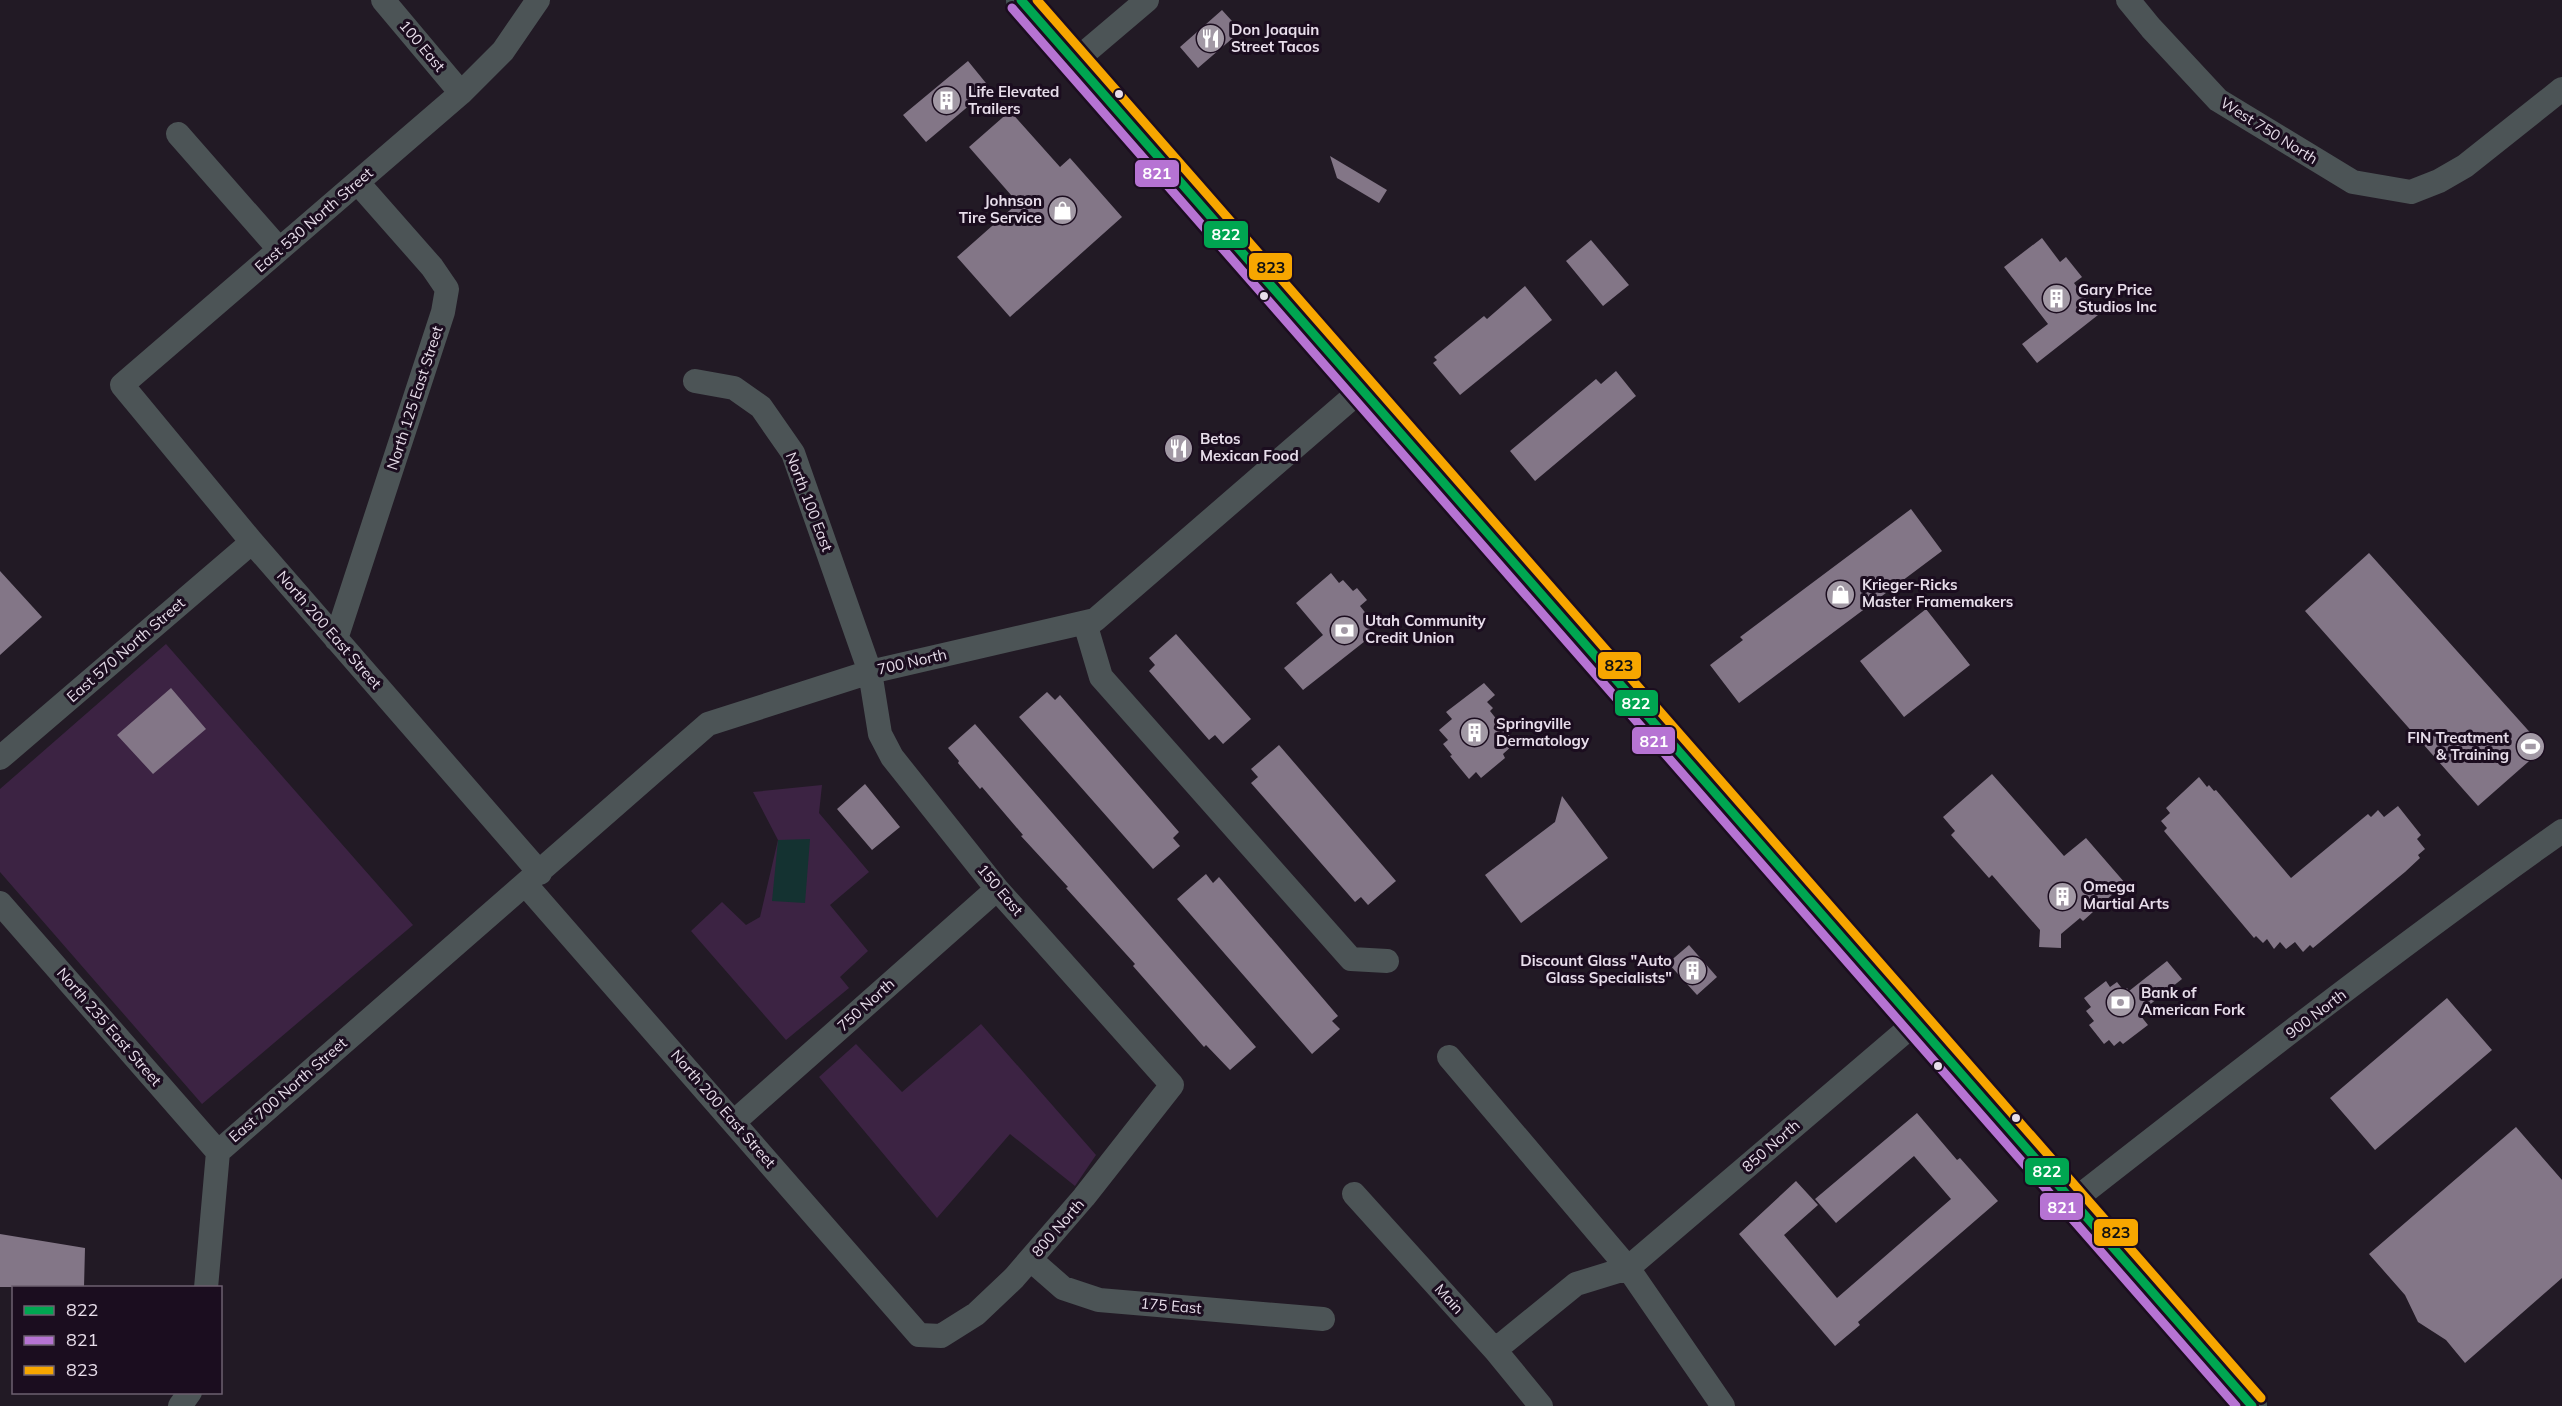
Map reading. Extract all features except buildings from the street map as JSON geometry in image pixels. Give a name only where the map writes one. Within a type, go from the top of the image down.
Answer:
[{"type":"main road","points":[[1021,0],[2252,1406]]},
{"type":"street","name":"100 East","points":[[383,0],[461,93]]},
{"type":"street","name":"East 530 North Street","points":[[122,385],[461,93],[503,51],[537,0]]},
{"type":"street","points":[[1074,62],[1147,0]]},
{"type":"street","name":"West 750 North","points":[[2128,0],[2218,100],[2353,182],[2411,192],[2439,181],[2465,166],[2562,89]]},
{"type":"street","points":[[178,134],[279,249]]},
{"type":"street","name":"North 125 East Street","points":[[336,639],[443,312],[447,289],[432,267],[358,183]]},
{"type":"street","name":"North 100 East","points":[[695,381],[734,388],[761,407],[793,453],[870,672]]},
{"type":"street","name":"North 200 East Street","points":[[122,385],[336,639],[735,1121],[919,1335]]},
{"type":"street","name":"700 North","points":[[461,939],[533,879],[708,724],[870,672],[1095,620],[1361,390]]},
{"type":"street","name":"East 570 North Street","points":[[0,758],[252,542]]},
{"type":"street","points":[[1085,622],[1101,677],[1351,959],[1387,961]]},
{"type":"street","name":"150 East","points":[[870,672],[880,734],[892,757],[997,889],[1172,1085]]},
{"type":"street","name":"900 North","points":[[2073,1201],[2247,1065],[2562,831]]},
{"type":"street","name":"750 North","points":[[735,1121],[997,889]]},
{"type":"street","name":"North 235 East Street","points":[[0,903],[218,1152]]},
{"type":"street","name":"East 700 North Street","points":[[206,1286],[218,1152],[461,939]]},
{"type":"street","name":"850 North","points":[[1628,1268],[1915,1023]]},
{"type":"street","points":[[1449,1058],[1628,1268],[1723,1406]]},
{"type":"street","name":"800 North","points":[[919,1335],[941,1336],[976,1314],[1031,1260],[1172,1085]]},
{"type":"street","name":"Main","points":[[1354,1194],[1495,1350],[1541,1406]]},
{"type":"street","name":"175 East","points":[[1031,1260],[1064,1288],[1099,1300],[1323,1319]]},
{"type":"street","points":[[1495,1350],[1576,1284],[1628,1268]]},
{"type":"shaded area","points":[[166,644],[413,925],[202,1104],[0,872],[0,789]]},
{"type":"shaded area","points":[[822,785],[819,813],[869,872],[830,905],[868,951],[840,977],[849,988],[786,1040],[691,931],[722,902],[746,925],[760,917],[778,840],[753,792]]},
{"type":"shaded area","points":[[810,839],[805,903],[772,901],[778,840]]},
{"type":"shaded area","points":[[981,1024],[1096,1155],[1075,1186],[1010,1134],[937,1218],[819,1077],[856,1044],[902,1092]]},
{"type":"transit line","name":"822","points":[[1021,0],[2252,1406]]},
{"type":"transit line","name":"823","points":[[1037,0],[2261,1398]]},
{"type":"transit line","name":"821","points":[[1012,8],[2236,1406]]},
{"type":"place","name":"Don Joaquin Street Tacos","points":[[1210,39]]},
{"type":"place","name":"Life Elevated Trailers","points":[[947,101]]},
{"type":"place","name":"Johnson Tire Service","points":[[1063,210]]},
{"type":"place","name":"Gary Price Studios Inc","points":[[2057,299]]},
{"type":"place","name":"Betos Mexican Food","points":[[1179,448]]},
{"type":"place","name":"Krieger-Ricks Master Framemakers","points":[[1841,594]]},
{"type":"place","name":"Utah Community Credit Union","points":[[1344,630]]},
{"type":"place","name":"Springville Dermatology","points":[[1475,733]]},
{"type":"place","name":"FIN Treatment & Training","points":[[2530,747]]},
{"type":"place","name":"Omega Martial Arts","points":[[2062,896]]},
{"type":"place","name":"Discount Glass \"Auto Glass Specialists\"","points":[[1693,970]]},
{"type":"place","name":"Bank of American Fork","points":[[2120,1002]]}]
